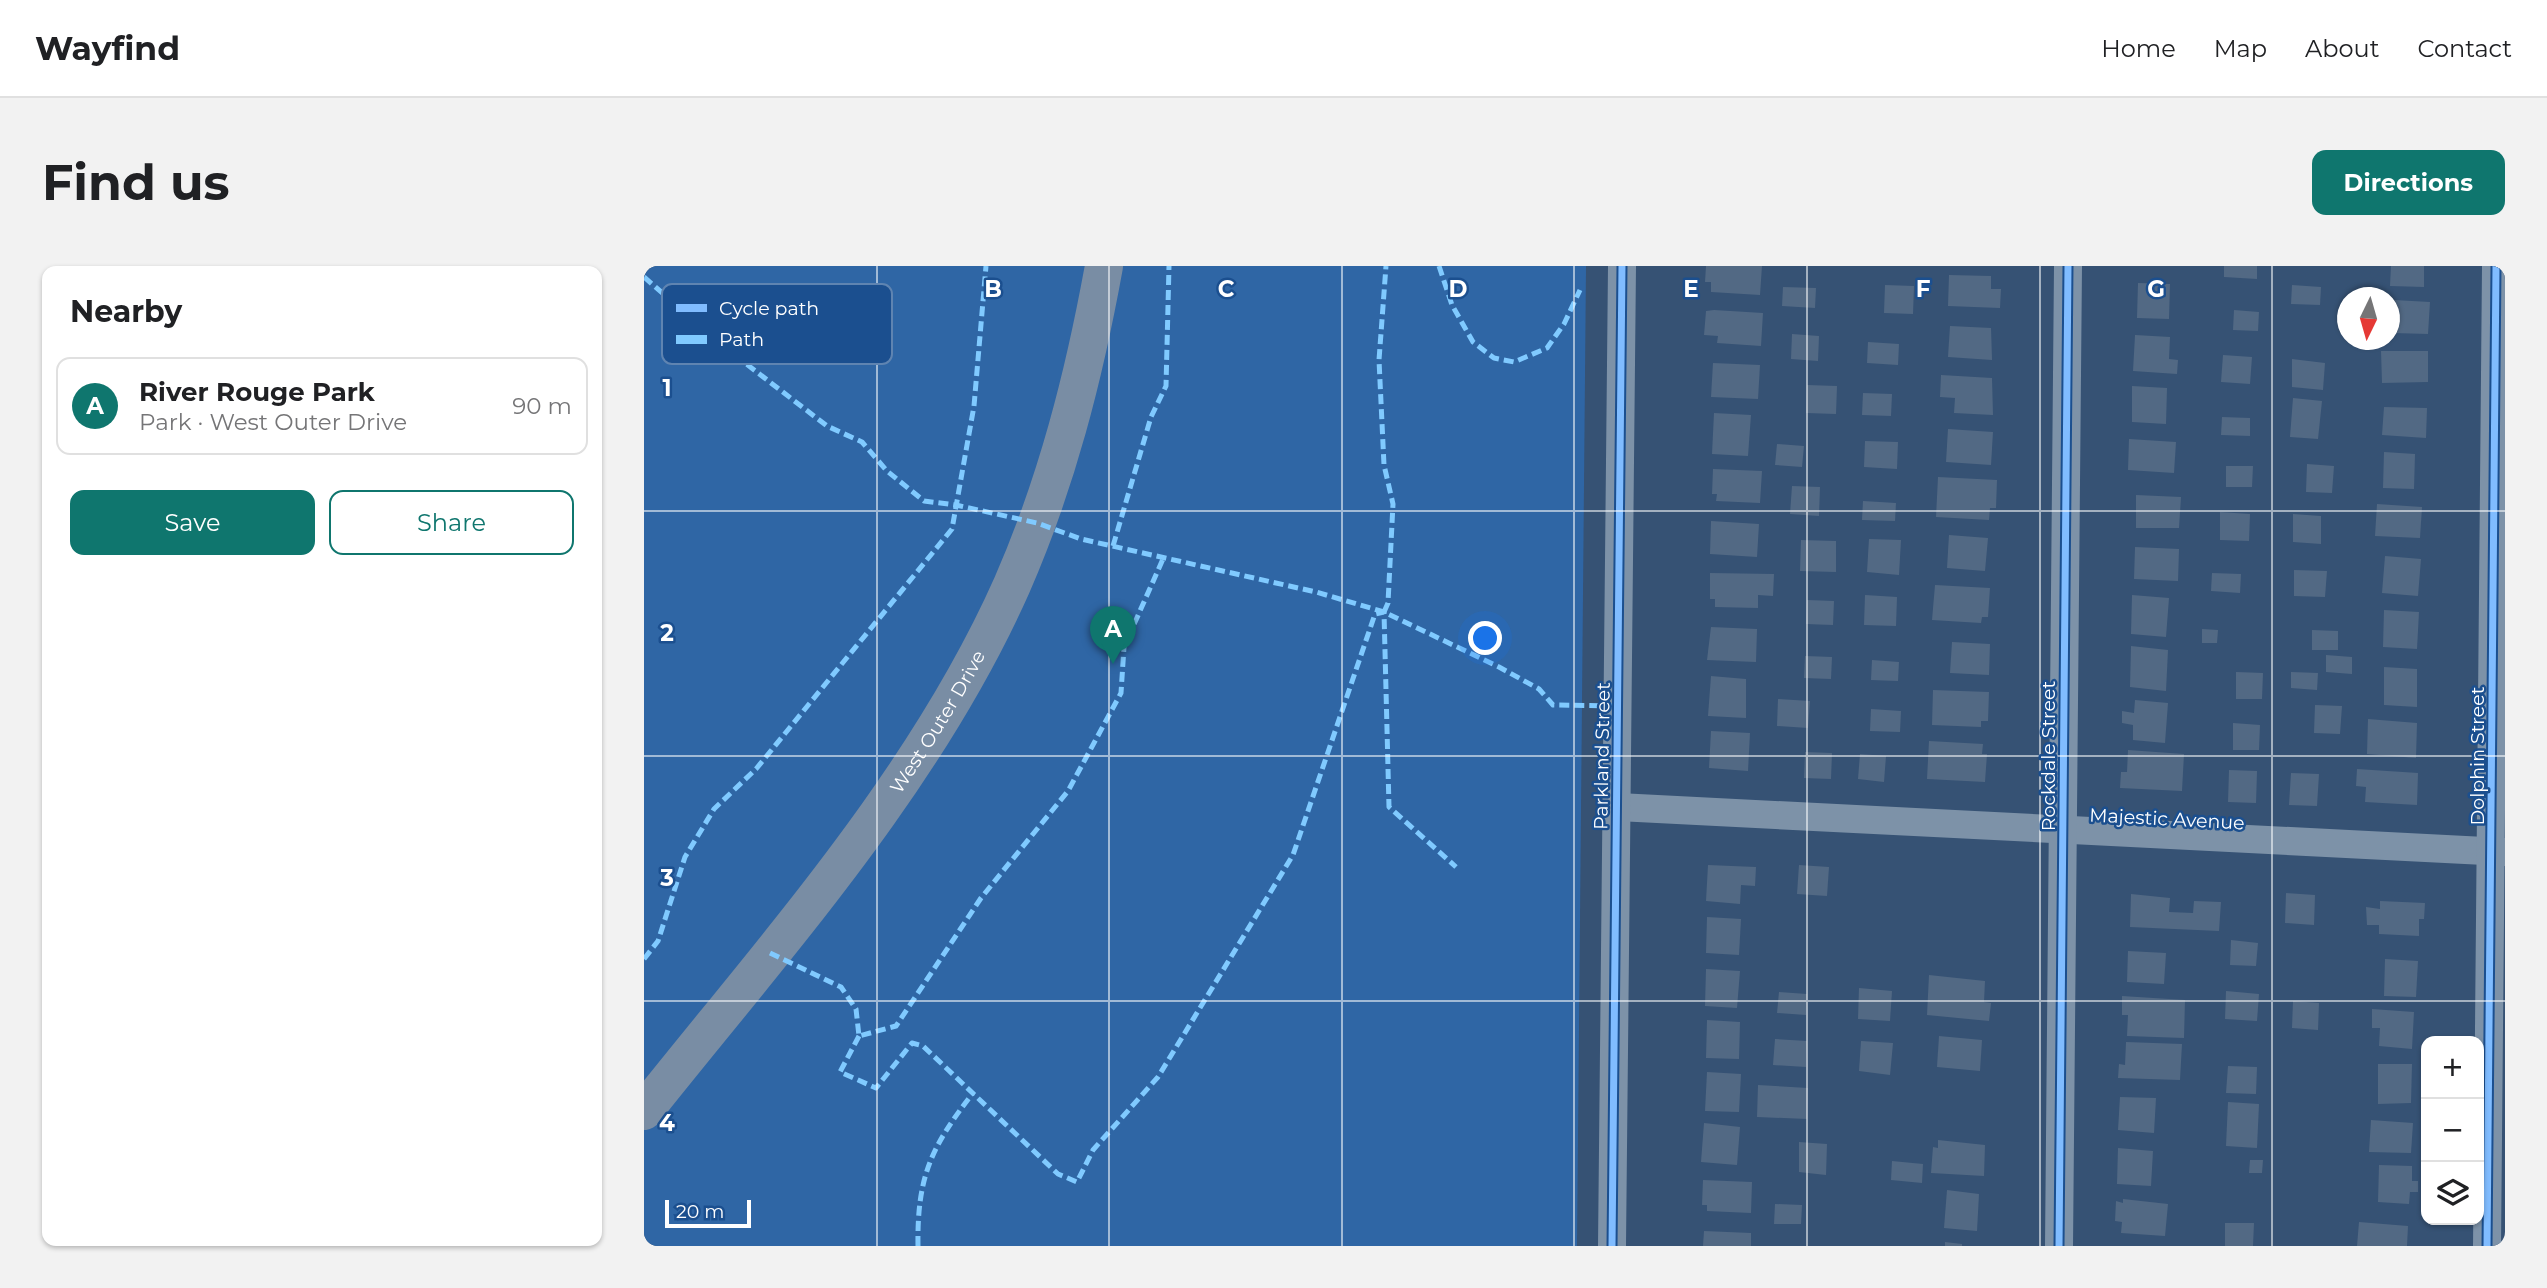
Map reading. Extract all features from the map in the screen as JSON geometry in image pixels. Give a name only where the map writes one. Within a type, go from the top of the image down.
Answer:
[{"type":"main road","name":"West Outer Drive","points":[[644,1111],[823,886],[900,780],[949,706],[977,655],[1012,586],[1062,452],[1089,347],[1104,266]]},
{"type":"street","name":"Parkland Street","points":[[1612,1246],[1622,266]]},
{"type":"street","name":"Rockdale Street","points":[[2059,1246],[2068,266]]},
{"type":"street","name":"Dolphin Street","points":[[2487,1246],[2498,852],[2496,266]]},
{"type":"street","name":"Majestic Avenue","points":[[1618,807],[2498,852]]},
{"type":"shaded area","points":[[644,266],[1586,266],[1577,1246],[644,1246]]},
{"type":"building","points":[[1706,266],[1762,266],[1760,295],[1711,292],[1711,282],[1705,282]]},
{"type":"building","points":[[2224,266],[2257,266],[2257,279],[2224,277]]},
{"type":"building","points":[[2391,266],[2424,266],[2424,287],[2390,286]]},
{"type":"building","points":[[1949,275],[1991,276],[1991,289],[2001,289],[2000,308],[1948,306]]},
{"type":"building","points":[[2138,283],[2170,284],[2169,319],[2137,318]]},
{"type":"building","points":[[1885,285],[1914,286],[1913,314],[1884,313]]},
{"type":"building","points":[[2292,285],[2321,287],[2320,305],[2291,304]]},
{"type":"building","points":[[1783,287],[1816,288],[1815,308],[1782,306]]},
{"type":"building","points":[[2400,300],[2430,302],[2428,334],[2400,333]]},
{"type":"building","points":[[2234,310],[2259,312],[2258,331],[2233,330]]},
{"type":"building","points":[[1706,311],[1763,313],[1761,346],[1717,343],[1718,336],[1704,335]]},
{"type":"building","points":[[1950,326],[1991,328],[1992,360],[1948,357]]},
{"type":"building","points":[[1792,334],[1819,336],[1818,361],[1791,359]]},
{"type":"building","points":[[2135,335],[2170,337],[2169,359],[2178,360],[2177,374],[2133,371]]},
{"type":"building","points":[[1868,342],[1899,344],[1898,365],[1867,363]]},
{"type":"building","points":[[2381,351],[2428,351],[2428,382],[2382,383]]},
{"type":"building","points":[[2223,355],[2252,357],[2250,384],[2221,382]]},
{"type":"building","points":[[2292,359],[2325,363],[2323,390],[2292,387]]},
{"type":"building","points":[[1713,363],[1760,365],[1758,399],[1711,397]]},
{"type":"building","points":[[1941,375],[1992,378],[1993,415],[1954,413],[1955,398],[1940,397]]},
{"type":"building","points":[[1807,385],[1837,386],[1836,414],[1806,413]]},
{"type":"building","points":[[2132,386],[2167,388],[2166,424],[2132,422]]},
{"type":"building","points":[[1863,393],[1892,394],[1891,416],[1862,415]]},
{"type":"building","points":[[2293,398],[2322,401],[2318,439],[2290,437]]},
{"type":"building","points":[[2384,407],[2427,408],[2426,438],[2382,435]]},
{"type":"building","points":[[1714,413],[1751,415],[1748,456],[1712,454]]},
{"type":"building","points":[[2222,417],[2250,418],[2250,436],[2221,435]]},
{"type":"building","points":[[1948,429],[1993,432],[1991,465],[1946,462]]},
{"type":"building","points":[[2129,439],[2176,442],[2174,473],[2128,470]]},
{"type":"building","points":[[1865,441],[1898,442],[1897,469],[1864,467]]},
{"type":"building","points":[[1777,444],[1804,446],[1802,467],[1775,465]]},
{"type":"building","points":[[2384,452],[2415,454],[2414,489],[2383,488]]},
{"type":"building","points":[[2307,464],[2334,466],[2332,493],[2306,492]]},
{"type":"building","points":[[2226,466],[2253,466],[2252,487],[2226,487]]},
{"type":"building","points":[[1713,469],[1762,471],[1760,503],[1716,501],[1717,494],[1712,494]]},
{"type":"building","points":[[1938,477],[1997,480],[1996,508],[1990,508],[1989,520],[1936,517]]},
{"type":"building","points":[[1792,486],[1820,487],[1819,516],[1790,514]]},
{"type":"building","points":[[2136,495],[2181,497],[2179,528],[2136,528]]},
{"type":"building","points":[[1863,501],[1896,503],[1895,521],[1862,520]]},
{"type":"building","points":[[2377,504],[2422,507],[2420,538],[2375,536]]},
{"type":"building","points":[[2220,512],[2250,514],[2249,541],[2220,540]]},
{"type":"building","points":[[2293,514],[2321,516],[2321,544],[2293,542]]},
{"type":"building","points":[[1711,521],[1759,524],[1757,557],[1710,554]]},
{"type":"building","points":[[1949,535],[1988,538],[1985,571],[1947,568]]},
{"type":"building","points":[[1869,539],[1901,540],[1899,575],[1867,572]]},
{"type":"building","points":[[1801,540],[1836,541],[1836,572],[1800,571]]},
{"type":"building","points":[[2135,547],[2179,549],[2178,581],[2134,579]]},
{"type":"building","points":[[2385,556],[2421,559],[2418,596],[2382,593]]},
{"type":"building","points":[[2294,570],[2327,571],[2325,597],[2294,596]]},
{"type":"building","points":[[1710,573],[1774,574],[1773,596],[1758,595],[1758,608],[1715,607],[1715,599],[1710,599]]},
{"type":"building","points":[[2212,573],[2241,574],[2240,593],[2211,591]]},
{"type":"building","points":[[1935,585],[1990,588],[1988,617],[1982,617],[1981,623],[1932,620]]},
{"type":"building","points":[[1865,595],[1897,597],[1896,626],[1864,625]]},
{"type":"building","points":[[2132,595],[2169,598],[2166,637],[2131,634]]},
{"type":"building","points":[[1807,600],[1834,601],[1833,625],[1806,624]]},
{"type":"building","points":[[2384,610],[2419,612],[2417,649],[2383,647]]},
{"type":"building","points":[[1711,627],[1757,629],[1756,662],[1707,660]]},
{"type":"building","points":[[2202,629],[2218,630],[2217,643],[2202,643]]},
{"type":"building","points":[[2312,630],[2338,631],[2338,650],[2312,650]]},
{"type":"building","points":[[1952,642],[1990,644],[1989,675],[1950,673]]},
{"type":"building","points":[[2131,646],[2168,650],[2166,691],[2130,687]]},
{"type":"building","points":[[2326,655],[2352,657],[2352,674],[2326,672]]},
{"type":"building","points":[[1805,656],[1832,657],[1831,679],[1804,678]]},
{"type":"building","points":[[1872,660],[1899,662],[1898,681],[1871,680]]},
{"type":"building","points":[[2384,667],[2417,669],[2417,707],[2384,705]]},
{"type":"building","points":[[2236,672],[2263,673],[2262,699],[2236,699]]},
{"type":"building","points":[[2291,672],[2318,673],[2317,690],[2291,688]]},
{"type":"building","points":[[1711,676],[1746,679],[1746,718],[1708,716]]},
{"type":"building","points":[[1933,690],[1989,692],[1988,721],[1981,721],[1981,727],[1932,725]]},
{"type":"building","points":[[1778,699],[1810,701],[1808,728],[1777,726]]},
{"type":"building","points":[[2135,700],[2168,703],[2165,743],[2133,740],[2133,725],[2122,723],[2122,711],[2134,713]]},
{"type":"building","points":[[2315,705],[2342,706],[2340,734],[2314,733]]},
{"type":"building","points":[[1871,709],[1901,711],[1900,732],[1870,731]]},
{"type":"building","points":[[2368,719],[2417,723],[2416,758],[2367,754]]},
{"type":"building","points":[[2233,723],[2260,725],[2259,750],[2233,750]]},
{"type":"building","points":[[1711,731],[1750,733],[1748,771],[1709,768]]},
{"type":"building","points":[[1929,741],[1983,744],[1982,754],[1987,754],[1985,782],[1927,779]]},
{"type":"building","points":[[2128,750],[2184,754],[2182,791],[2120,788],[2121,772],[2127,772]]},
{"type":"building","points":[[1805,752],[1832,753],[1831,779],[1804,778]]},
{"type":"building","points":[[1860,754],[1886,756],[1884,782],[1858,779]]},
{"type":"building","points":[[2357,769],[2418,773],[2417,805],[2365,802],[2366,787],[2356,786]]},
{"type":"building","points":[[2229,770],[2257,771],[2256,803],[2228,802]]},
{"type":"building","points":[[2291,773],[2319,774],[2317,806],[2289,805]]},
{"type":"building","points":[[1708,865],[1756,867],[1755,886],[1741,885],[1740,904],[1706,901]]},
{"type":"building","points":[[1799,865],[1829,867],[1827,896],[1797,894]]},
{"type":"building","points":[[2286,893],[2315,895],[2314,925],[2285,923]]},
{"type":"building","points":[[2131,894],[2170,898],[2169,912],[2193,913],[2194,901],[2221,902],[2219,931],[2130,927]]},
{"type":"building","points":[[2380,901],[2425,903],[2424,919],[2419,919],[2419,936],[2379,934],[2379,925],[2367,925],[2366,907],[2380,909]]},
{"type":"building","points":[[1707,917],[1741,919],[1739,955],[1706,953]]},
{"type":"building","points":[[2231,940],[2258,943],[2256,966],[2230,965]]},
{"type":"building","points":[[2128,951],[2166,953],[2164,984],[2127,982]]},
{"type":"building","points":[[2385,959],[2418,961],[2416,997],[2384,996]]},
{"type":"building","points":[[1706,969],[1740,971],[1737,1008],[1705,1006]]},
{"type":"building","points":[[1929,975],[1985,981],[1984,1002],[1991,1003],[1989,1021],[1927,1015]]},
{"type":"building","points":[[1859,988],[1892,991],[1890,1021],[1858,1019]]},
{"type":"building","points":[[2226,991],[2259,994],[2257,1021],[2225,1019]]},
{"type":"building","points":[[1779,992],[1807,994],[1806,1015],[1777,1013]]},
{"type":"building","points":[[2122,996],[2185,1000],[2184,1038],[2127,1036],[2128,1015],[2122,1015]]},
{"type":"building","points":[[2293,1001],[2319,1003],[2318,1030],[2292,1028]]},
{"type":"building","points":[[2372,1009],[2414,1012],[2412,1049],[2379,1046],[2380,1028],[2372,1028]]},
{"type":"building","points":[[1707,1020],[1740,1022],[1739,1059],[1706,1058]]},
{"type":"building","points":[[1939,1036],[1982,1040],[1980,1071],[1937,1067]]},
{"type":"building","points":[[1775,1039],[1807,1041],[1806,1067],[1773,1065]]},
{"type":"building","points":[[1861,1041],[1893,1043],[1890,1075],[1859,1071]]},
{"type":"building","points":[[2126,1042],[2182,1044],[2180,1080],[2118,1078],[2119,1064],[2125,1065]]},
{"type":"building","points":[[2378,1064],[2412,1064],[2411,1103],[2378,1104]]},
{"type":"building","points":[[2228,1066],[2257,1067],[2256,1094],[2226,1093]]},
{"type":"building","points":[[1707,1072],[1741,1074],[1739,1112],[1705,1111]]},
{"type":"building","points":[[1758,1085],[1808,1088],[1807,1119],[1757,1117]]},
{"type":"building","points":[[2120,1097],[2156,1098],[2154,1133],[2118,1130]]},
{"type":"building","points":[[2228,1102],[2259,1104],[2257,1148],[2226,1146]]},
{"type":"building","points":[[2371,1120],[2413,1123],[2411,1153],[2369,1152]]},
{"type":"building","points":[[1704,1123],[1740,1127],[1737,1165],[1701,1162]]},
{"type":"building","points":[[1938,1140],[1985,1145],[1984,1176],[1931,1173],[1933,1147],[1938,1148]]},
{"type":"building","points":[[1799,1142],[1827,1144],[1826,1175],[1799,1172]]},
{"type":"building","points":[[2118,1148],[2153,1151],[2151,1186],[2117,1184]]},
{"type":"building","points":[[2250,1160],[2263,1160],[2262,1173],[2249,1173]]},
{"type":"building","points":[[1892,1161],[1923,1164],[1922,1183],[1891,1180]]},
{"type":"building","points":[[2379,1165],[2412,1166],[2412,1181],[2418,1181],[2418,1192],[2410,1192],[2409,1204],[2378,1202]]},
{"type":"building","points":[[1703,1180],[1752,1182],[1751,1213],[1707,1211],[1707,1205],[1702,1205]]},
{"type":"building","points":[[1947,1190],[1979,1194],[1977,1231],[1944,1228]]},
{"type":"building","points":[[2123,1199],[2168,1204],[2165,1236],[2121,1233],[2122,1222],[2115,1221],[2116,1201],[2123,1203]]},
{"type":"building","points":[[1775,1204],[1802,1205],[1801,1224],[1774,1224]]},
{"type":"building","points":[[2359,1222],[2408,1226],[2407,1246],[2357,1246]]},
{"type":"building","points":[[2225,1223],[2254,1223],[2253,1246],[2225,1246]]},
{"type":"building","points":[[1704,1231],[1751,1233],[1751,1246],[1703,1246]]},
{"type":"building","points":[[1945,1242],[1962,1244],[1962,1246],[1945,1246]]},
{"type":"marked path","points":[[644,959],[658,941],[685,857],[714,809],[756,769],[952,529],[974,406],[986,266]]},
{"type":"marked path","points":[[1113,546],[1151,417],[1166,386],[1169,266]]},
{"type":"marked path","points":[[1384,612],[1388,603],[1393,504],[1384,465],[1379,360],[1386,266]]},
{"type":"marked path","points":[[1439,266],[1452,305],[1473,342],[1494,358],[1514,362],[1547,348],[1564,324],[1580,290]]},
{"type":"marked path","points":[[644,277],[662,293]]},
{"type":"marked path","points":[[746,364],[827,426],[862,442],[887,471],[924,501],[956,505],[1037,523],[1081,539],[1316,592],[1384,612],[1539,689],[1553,705],[1618,706]]},
{"type":"marked path","points":[[770,953],[841,987],[856,1009],[859,1036],[896,1026],[981,898],[1068,791],[1121,693],[1124,647],[1163,559]]},
{"type":"marked path","points":[[859,1036],[840,1072],[876,1088],[912,1043],[923,1046],[1058,1174],[1077,1182],[1093,1150],[1158,1077],[1293,855],[1375,614],[1384,612],[1389,807],[1456,867]]},
{"type":"marked path","points":[[918,1246],[920,1201],[929,1164],[947,1130],[973,1093]]},
{"type":"cycle path","points":[[1612,1246],[1622,266]]},
{"type":"cycle path","points":[[2059,1246],[2068,266]]},
{"type":"cycle path","points":[[2487,1246],[2496,266]]},
{"type":"place","name":"River Rouge Park","points":[[1113,664]]}]
